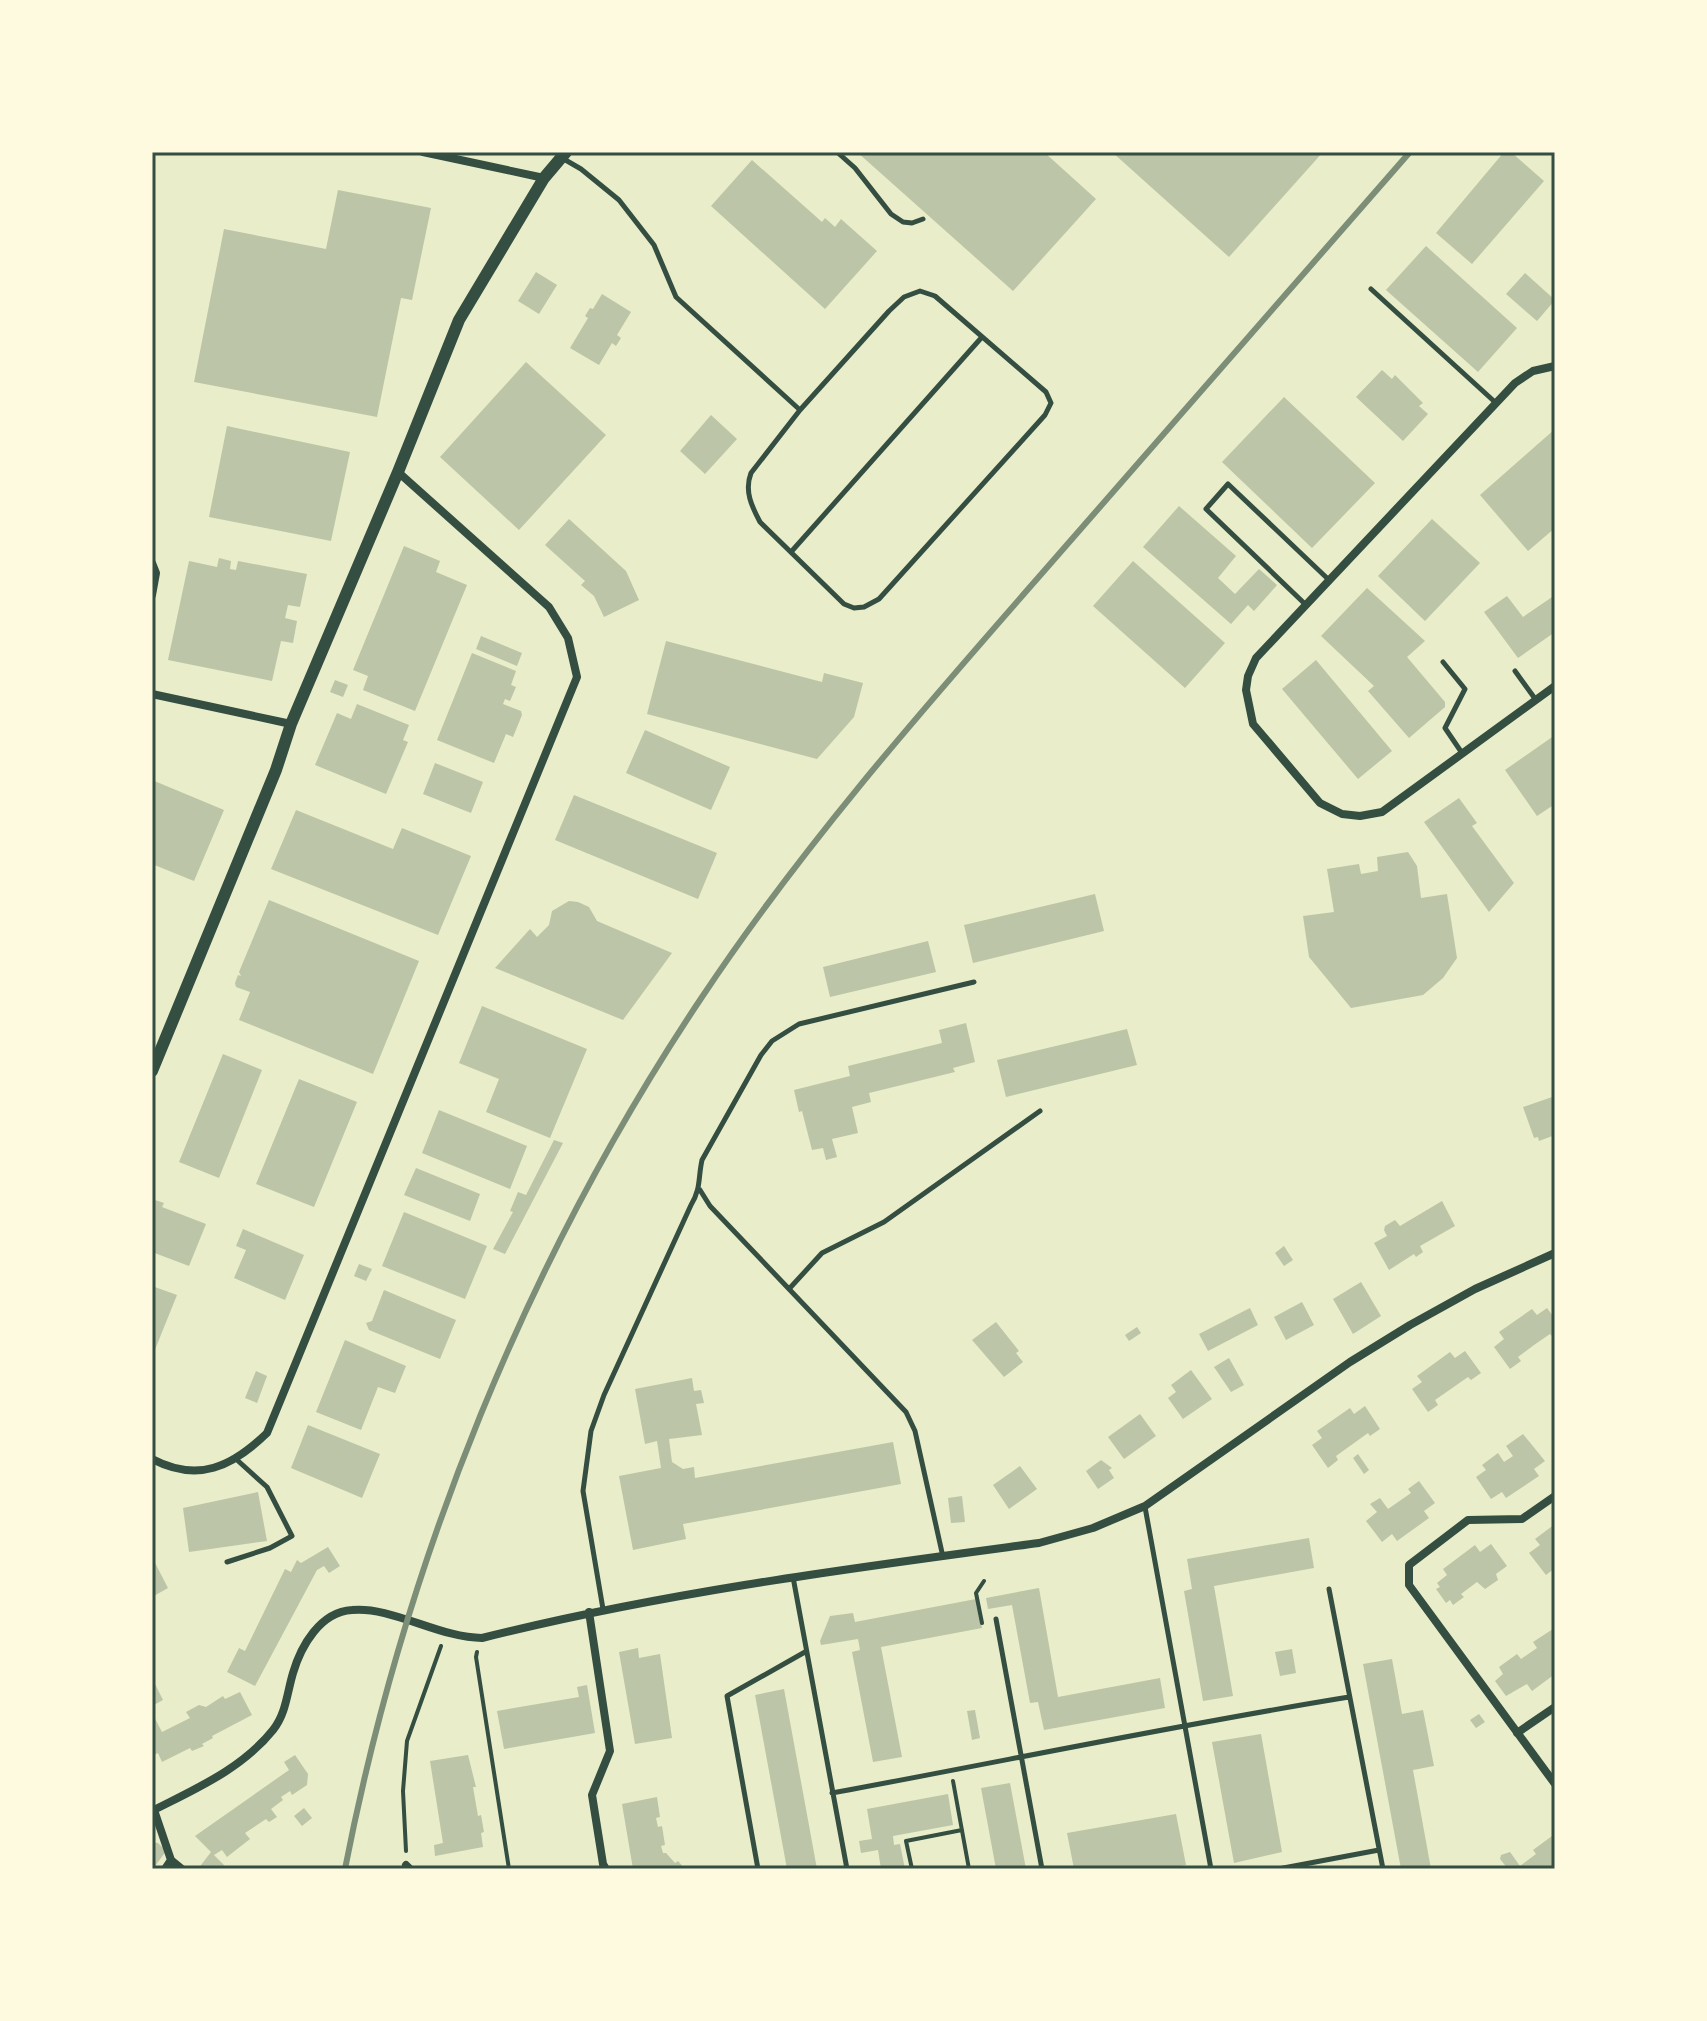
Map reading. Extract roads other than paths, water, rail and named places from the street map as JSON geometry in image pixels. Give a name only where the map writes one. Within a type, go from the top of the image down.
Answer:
[{"type":"street","points":[[423,152],[544,178]]},
{"type":"street","points":[[152,1071],[276,770],[291,724],[459,320],[544,178],[564,155]]},
{"type":"street","points":[[1555,366],[1533,371],[1515,383],[1256,658],[1246,690],[1253,724],[1320,803],[1342,814],[1360,816],[1382,812],[1555,686]]},
{"type":"street","points":[[152,1459],[171,1469],[204,1471],[235,1458],[267,1433],[577,677],[568,638],[549,607],[398,472]]},
{"type":"street","points":[[152,563],[156,573],[152,595]]},
{"type":"street","points":[[152,694],[291,724]]},
{"type":"street","points":[[182,1869],[171,1860],[153,1811],[217,1778],[255,1749],[280,1719],[298,1660],[318,1626],[341,1612],[364,1610],[463,1638],[482,1638],[603,1609],[793,1577],[1067,1537],[1145,1506],[1319,1382],[1410,1325],[1475,1289],[1555,1253]]},
{"type":"street","points":[[1555,1496],[1522,1519],[1468,1520],[1409,1565],[1409,1585],[1555,1784]]},
{"type":"street","points":[[589,1612],[610,1751],[592,1795],[606,1869]]},
{"type":"street","points":[[1517,1733],[1555,1707]]},
{"type":"street","points":[[165,1869],[171,1860]]},
{"type":"lane","points":[[837,152],[855,168],[891,214],[903,222],[923,219]]},
{"type":"lane","points":[[564,155],[619,200],[654,245],[676,297],[800,410]]},
{"type":"lane","points":[[1371,289],[1496,403]]},
{"type":"lane","points":[[920,291],[935,296],[982,337],[1046,392],[1051,403],[1045,415],[879,599],[864,607],[854,608],[844,604],[760,522],[751,506],[747,483],[751,473],[800,410],[904,297],[920,291]]},
{"type":"lane","points":[[791,552],[982,337]]},
{"type":"lane","points":[[1307,606],[1206,509],[1228,484],[1330,581]]},
{"type":"lane","points":[[1443,662],[1465,689],[1445,728],[1462,753]]},
{"type":"lane","points":[[1515,671],[1536,700]]},
{"type":"lane","points":[[943,1557],[915,1431],[906,1412],[710,1206],[700,1190],[699,1175],[702,1160],[761,1055],[785,1031],[799,1024],[974,982]]},
{"type":"lane","points":[[789,1289],[822,1253],[884,1222],[1040,1111]]},
{"type":"lane","points":[[603,1609],[583,1491],[591,1431],[604,1395],[700,1190]]},
{"type":"lane","points":[[227,1562],[270,1548],[292,1536],[267,1487],[235,1458]]},
{"type":"lane","points":[[1145,1506],[1211,1869]]},
{"type":"lane","points":[[793,1577],[847,1869]]},
{"type":"lane","points":[[1329,1589],[1383,1869]]},
{"type":"lane","points":[[997,1622],[1042,1869]]},
{"type":"lane","points":[[758,1869],[727,1696],[805,1652]]},
{"type":"lane","points":[[832,1793],[1185,1724],[1349,1697]]},
{"type":"lane","points":[[1278,1869],[1379,1850]]},
{"type":"railway","points":[[345,1869],[370,1754],[401,1640],[438,1527],[480,1415],[528,1306],[581,1200],[639,1097],[741,941],[866,778],[1410,152]]}]
